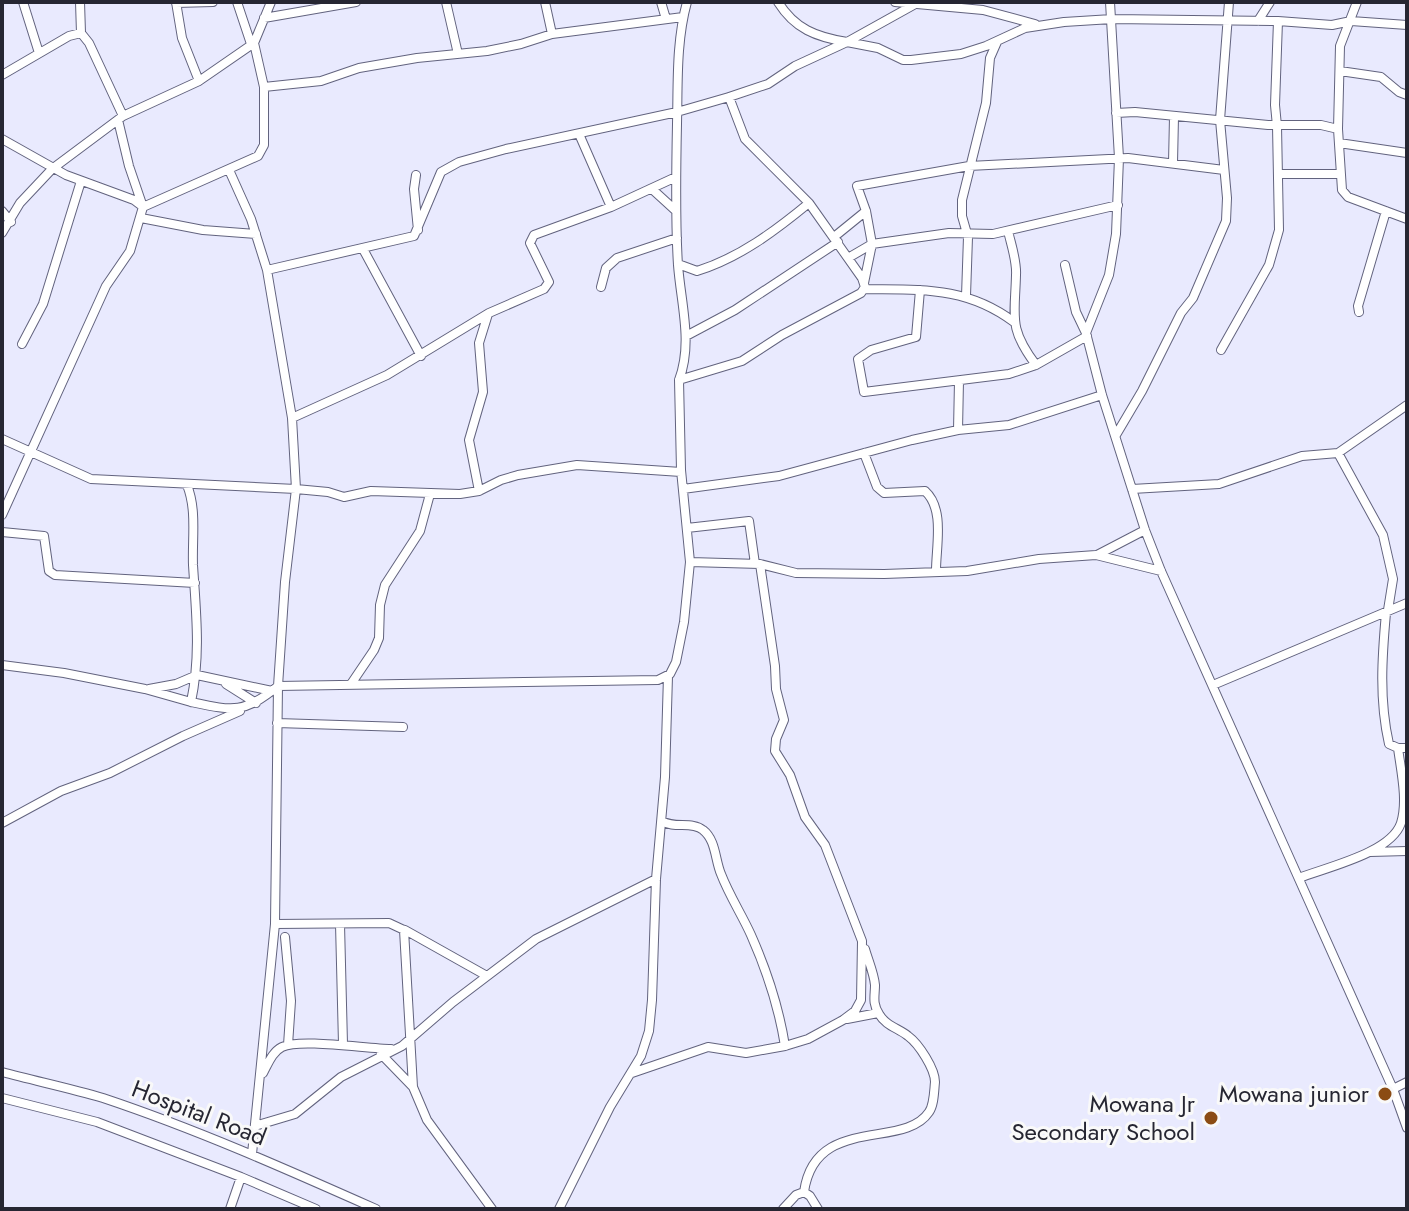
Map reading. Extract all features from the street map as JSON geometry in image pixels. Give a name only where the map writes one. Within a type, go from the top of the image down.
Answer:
[{"type":"street","points":[[23,2],[39,53]]},
{"type":"street","points":[[2,515],[106,286],[130,251],[143,207],[129,166],[120,118],[89,43],[81,33],[80,2]]},
{"type":"street","points":[[199,81],[182,38],[176,2],[213,2]]},
{"type":"street","points":[[143,207],[229,170],[262,151],[264,87],[253,44],[237,2]]},
{"type":"street","points":[[2,233],[33,185],[52,169],[120,118],[199,81],[253,44],[271,2]]},
{"type":"street","points":[[264,18],[356,2]]},
{"type":"street","points":[[446,2],[458,54]]},
{"type":"street","points":[[545,2],[552,34]]},
{"type":"street","points":[[661,2],[666,19]]},
{"type":"street","points":[[145,689],[176,684],[197,675],[222,682],[275,688],[351,684],[658,680],[674,669],[690,562],[681,472],[679,380],[686,336],[675,210],[679,40],[687,2]]},
{"type":"street","points":[[778,2],[800,28],[824,38],[878,48],[903,60],[961,54],[1037,25],[1112,19],[1278,21],[1332,25],[1351,21],[1407,25]]},
{"type":"street","points":[[895,2],[1000,13],[1037,25]]},
{"type":"street","points":[[920,290],[916,337],[882,346],[859,357],[862,388],[867,393],[1009,374],[1036,365],[1087,334],[1109,275],[1118,205],[1119,158],[1110,2]]},
{"type":"street","points":[[1116,435],[1181,313],[1193,298],[1228,213],[1220,120],[1229,2]]},
{"type":"street","points":[[1258,21],[1270,2]]},
{"type":"street","points":[[1357,2],[1340,46],[1338,129],[1345,195],[1407,219]]},
{"type":"street","points":[[267,270],[410,238],[418,231],[441,172],[459,162],[677,112],[768,84],[795,66],[847,42],[917,3]]},
{"type":"street","points":[[264,87],[321,81],[359,68],[521,44],[552,34],[683,17]]},
{"type":"street","points":[[1221,350],[1269,265],[1279,230],[1275,105],[1278,21]]},
{"type":"street","points":[[2,75],[69,36],[81,33]]},
{"type":"street","points":[[966,296],[968,233],[961,208],[986,103],[990,58],[998,41]]},
{"type":"street","points":[[1340,71],[1378,76],[1407,95]]},
{"type":"street","points":[[729,97],[745,139],[809,203],[864,286]]},
{"type":"street","points":[[1116,113],[1135,112],[1277,126],[1321,125],[1338,129]]},
{"type":"street","points":[[1173,163],[1174,117]]},
{"type":"street","points":[[579,134],[611,207]]},
{"type":"street","points":[[2,139],[52,169],[134,200],[143,207]]},
{"type":"street","points":[[1339,143],[1407,153]]},
{"type":"street","points":[[864,286],[872,244],[866,211],[857,186],[969,166],[1119,158],[1224,170]]},
{"type":"street","points":[[229,170],[256,234],[267,270],[292,418],[296,489],[275,688],[275,924],[252,1154]]},
{"type":"street","points":[[1279,174],[1341,174]]},
{"type":"street","points":[[416,175],[414,189],[418,231]]},
{"type":"street","points":[[292,418],[387,375],[489,313],[547,286],[549,282],[530,243],[534,235],[611,207],[676,177]]},
{"type":"street","points":[[22,344],[48,291],[81,181]]},
{"type":"street","points":[[652,189],[675,210]]},
{"type":"street","points":[[678,264],[697,271],[730,259],[774,231],[809,203]]},
{"type":"street","points":[[848,258],[872,244],[968,233],[983,235],[1118,205]]},
{"type":"street","points":[[2,211],[11,222]]},
{"type":"street","points":[[686,336],[735,310],[836,240],[866,211]]},
{"type":"street","points":[[1359,312],[1358,306],[1386,211]]},
{"type":"street","points":[[141,218],[203,230],[256,234]]},
{"type":"street","points":[[1008,231],[1016,270],[1014,322],[1018,339],[1036,365]]},
{"type":"street","points":[[601,287],[606,268],[617,258],[677,238]]},
{"type":"street","points":[[363,249],[421,356]]},
{"type":"street","points":[[1065,265],[1102,395],[1161,571],[1393,1089],[1407,1128]]},
{"type":"street","points":[[679,380],[742,361],[864,286],[966,296],[985,303],[1014,322]]},
{"type":"street","points":[[479,491],[469,440],[483,392],[480,334],[489,313]]},
{"type":"street","points":[[469,326],[480,334]]},
{"type":"street","points":[[958,430],[959,381]]},
{"type":"street","points":[[683,489],[779,476],[958,430],[1009,425],[1102,395]]},
{"type":"street","points":[[1132,489],[1219,484],[1293,458],[1338,453],[1407,405]]},
{"type":"street","points":[[2,439],[91,479],[296,489],[344,497],[360,491],[460,494],[479,491],[501,480],[577,465],[681,472]]},
{"type":"street","points":[[864,453],[877,487],[884,493],[925,491],[934,499],[937,510],[936,571]]},
{"type":"street","points":[[1299,878],[1369,852],[1390,840],[1401,824],[1403,748],[1389,744],[1382,693],[1382,641],[1393,579],[1383,535],[1338,453]]},
{"type":"street","points":[[187,485],[192,499],[199,634],[197,675],[191,702]]},
{"type":"street","points":[[192,499],[198,485]]},
{"type":"street","points":[[351,684],[379,638],[380,605],[385,585],[420,531],[430,494]]},
{"type":"street","points":[[687,528],[749,521],[776,689],[784,720],[775,751],[790,775],[805,817],[825,845],[862,941],[875,983],[873,999],[878,1013],[888,1024],[909,1036],[931,1064],[935,1079],[931,1109],[926,1116],[906,1127],[829,1148],[806,1178],[804,1192]]},
{"type":"street","points":[[1096,555],[1145,530]]},
{"type":"street","points":[[2,532],[44,536],[49,571],[55,575],[195,583]]},
{"type":"street","points":[[690,562],[758,564],[796,573],[837,575],[967,571],[1039,559],[1096,555],[1161,571]]},
{"type":"street","points":[[1213,685],[1407,603]]},
{"type":"street","points":[[2,665],[64,673],[228,708],[251,705]]},
{"type":"street","points":[[559,1209],[610,1107],[641,1056],[649,1031],[668,676]]},
{"type":"street","points":[[222,682],[251,705]]},
{"type":"street","points":[[2,823],[61,791],[110,773],[251,705],[275,688]]},
{"type":"street","points":[[277,723],[403,727]]},
{"type":"street","points":[[662,821],[673,826],[698,827],[712,842],[721,874],[764,969],[780,1013],[785,1046]]},
{"type":"street","points":[[1369,852],[1407,851]]},
{"type":"street","points":[[255,1126],[295,1114],[341,1077],[411,1039],[536,939],[656,879]]},
{"type":"street","points":[[275,924],[389,923],[487,976]]},
{"type":"street","points":[[273,946],[299,924]]},
{"type":"street","points":[[340,924],[343,1044]]},
{"type":"street","points":[[404,930],[413,1087],[427,1120],[492,1209]]},
{"type":"street","points":[[285,937],[291,1001],[288,1045]]},
{"type":"street","points":[[632,1073],[708,1047],[746,1053],[785,1046],[808,1039],[843,1020],[855,1011],[861,1000],[862,941]]},
{"type":"street","points":[[843,1020],[878,1013]]},
{"type":"street","points":[[261,1077],[271,1058],[288,1045],[343,1044],[397,1048]]},
{"type":"street","points":[[374,1048],[413,1087]]},
{"type":"street","name":"Hospital Road","points":[[2,1072],[100,1097],[252,1154],[376,1209]]},
{"type":"street","points":[[1393,1089],[1407,1082]]},
{"type":"street","points":[[2,1098],[97,1122],[316,1209]]},
{"type":"street","points":[[230,1209],[241,1177]]},
{"type":"street","points":[[783,1209],[796,1195],[804,1192]]},
{"type":"street","points":[[804,1192],[818,1209]]},
{"type":"place","name":"Mowana junior","points":[[1385,1094]]},
{"type":"place","name":"Mowana Jr Secondary School","points":[[1211,1118]]}]
